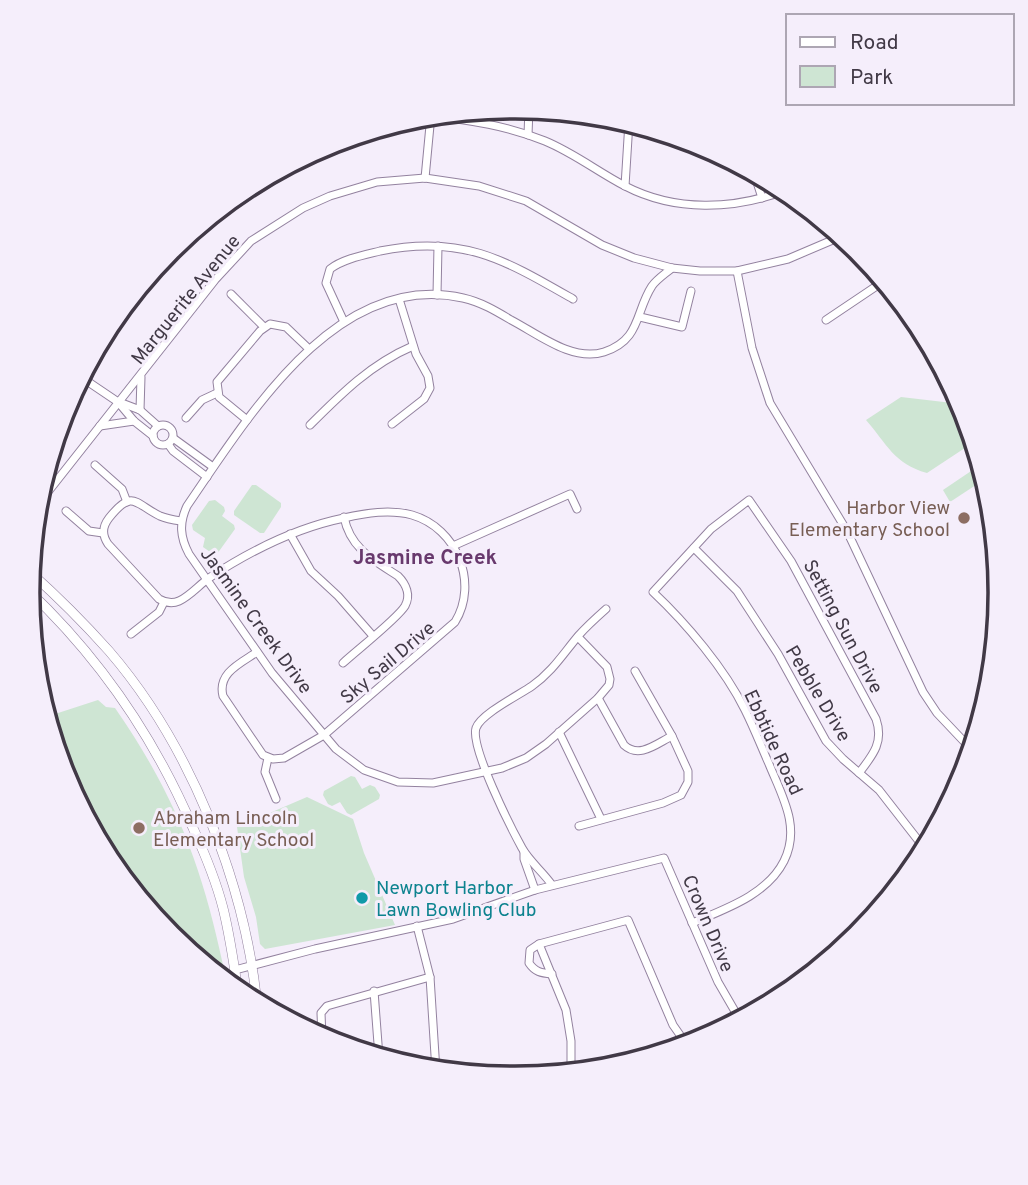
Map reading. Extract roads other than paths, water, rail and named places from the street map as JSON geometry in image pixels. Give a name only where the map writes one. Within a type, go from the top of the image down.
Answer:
[{"type":"main road","points":[[40,581],[110,653],[154,714],[185,767],[210,820],[228,873],[242,919],[255,988]]},
{"type":"main road","points":[[40,603],[88,653],[124,699],[158,752],[201,845],[222,906],[236,975]]},
{"type":"street","points":[[528,135],[529,119]]},
{"type":"street","points":[[474,121],[528,135],[574,155],[625,186],[662,200],[692,205],[733,204],[771,195]]},
{"type":"street","points":[[425,178],[430,127]]},
{"type":"street","points":[[625,186],[628,133]]},
{"type":"street","name":"Marguerite Avenue","points":[[52,486],[215,280],[251,242],[303,208],[330,196],[377,182],[425,178],[479,186],[511,195],[541,208],[602,245],[634,258],[672,268],[737,271],[800,255],[831,241]]},
{"type":"street","points":[[758,187],[762,198]]},
{"type":"street","points":[[437,295],[438,246]]},
{"type":"street","points":[[344,322],[326,283],[330,269],[361,256],[386,250],[438,246],[473,250],[503,260],[573,299]]},
{"type":"street","points":[[131,634],[159,612],[164,602],[108,544],[103,533],[106,521],[120,505],[136,501],[160,516],[181,522],[187,506],[247,420],[309,348],[344,322],[372,308],[399,299],[437,295],[476,302],[565,349],[584,354],[604,352],[621,344],[633,332],[653,285],[672,268]]},
{"type":"street","points":[[737,271],[752,348],[770,403],[847,531],[923,692],[937,713],[964,742]]},
{"type":"street","points":[[826,320],[876,287]]},
{"type":"street","points":[[640,317],[682,327],[691,291]]},
{"type":"street","points":[[231,294],[264,327]]},
{"type":"street","points":[[392,424],[425,399],[430,388],[428,376],[413,346],[399,299]]},
{"type":"street","points":[[247,420],[223,402],[217,393],[220,377],[264,327],[270,324],[282,325],[309,348]]},
{"type":"street","points":[[310,425],[362,375],[413,346]]},
{"type":"street","points":[[140,410],[141,377]]},
{"type":"street","points":[[89,383],[118,402],[140,410],[158,426]]},
{"type":"street","points":[[186,418],[202,400],[217,393]]},
{"type":"street","points":[[118,402],[158,444],[170,441],[213,467]]},
{"type":"street","points":[[99,426],[134,421]]},
{"type":"street","points":[[153,436],[158,426]]},
{"type":"street","points":[[158,426],[171,428],[170,441],[173,451],[207,477]]},
{"type":"street","points":[[95,465],[121,489],[127,502]]},
{"type":"street","points":[[453,546],[570,494],[577,509]]},
{"type":"street","name":"Setting Sun Drive","points":[[694,548],[722,519],[749,500],[791,561],[876,719],[880,732],[877,747],[859,773]]},
{"type":"street","points":[[66,511],[89,531],[103,533]]},
{"type":"street","name":"Sky Sail Drive","points":[[164,602],[180,601],[207,579],[290,534],[344,517],[389,512],[412,515],[437,528],[453,546],[463,568],[465,587],[463,607],[455,622],[324,735],[284,758],[268,758]]},
{"type":"street","points":[[343,663],[402,610],[408,599],[407,587],[398,576],[359,549],[348,532],[344,517]]},
{"type":"street","name":"Jasmine Creek Drive","points":[[181,522],[183,543],[257,652],[324,735],[355,765],[375,776],[398,782],[433,783],[486,772],[526,758],[598,698]]},
{"type":"street","points":[[290,534],[311,571],[338,596],[373,636]]},
{"type":"street","name":"Ebbtide Road","points":[[692,923],[741,901],[771,879],[788,852],[790,820],[786,803],[736,693],[681,619],[653,592],[694,548]]},
{"type":"street","name":"Pebble Drive","points":[[694,548],[737,591],[778,654],[826,741],[879,790],[918,840]]},
{"type":"street","points":[[552,885],[524,851],[486,772],[475,736],[478,724],[543,678],[606,609]]},
{"type":"street","points":[[578,637],[609,673],[609,685],[598,698],[624,745],[631,751],[641,752],[672,736]]},
{"type":"street","points":[[257,652],[226,675],[221,690],[260,751],[268,758],[265,772],[276,799]]},
{"type":"street","points":[[579,826],[663,803],[681,795],[689,776],[672,736],[635,671]]},
{"type":"street","points":[[559,732],[601,820]]},
{"type":"street","points":[[524,851],[524,859],[535,890]]},
{"type":"street","name":"Crown Drive","points":[[235,970],[453,919],[552,885],[664,858],[718,982],[735,1011]]},
{"type":"street","points":[[531,876],[543,871]]},
{"type":"street","points":[[552,974],[539,972],[529,963],[530,950],[539,944],[628,920],[680,1036]]},
{"type":"street","points":[[418,926],[430,977],[435,1059]]},
{"type":"street","points":[[539,944],[564,1003],[569,1026],[571,1063]]},
{"type":"street","points":[[321,1025],[323,1009],[333,1003],[430,977]]},
{"type":"street","points":[[374,991],[378,1046]]},
{"type":"place","name":"Harbor View Elementary School","points":[[964,518]]},
{"type":"place","name":"Abraham Lincoln Elementary School","points":[[139,828]]},
{"type":"place","name":"Newport Harbor Lawn Bowling Club","points":[[362,898]]},
{"type":"district","name":"Jasmine Creek","points":[[425,557]]}]
